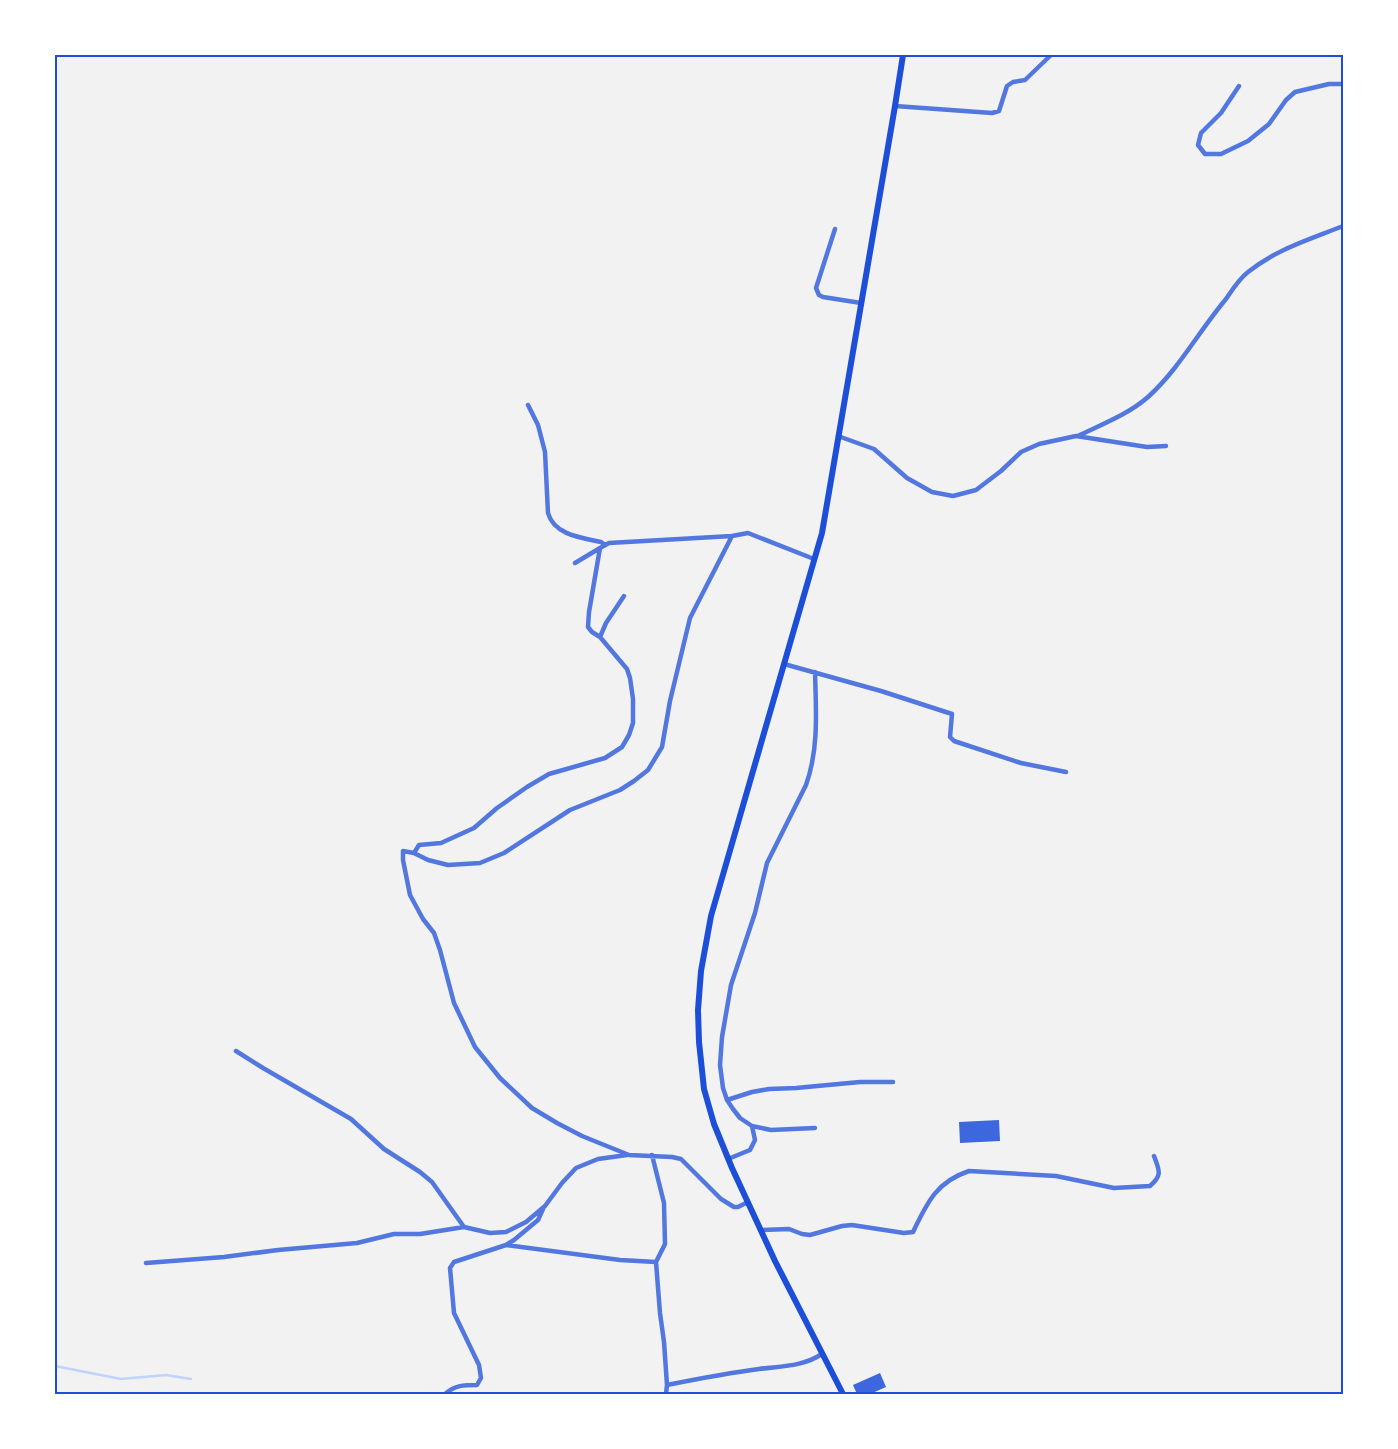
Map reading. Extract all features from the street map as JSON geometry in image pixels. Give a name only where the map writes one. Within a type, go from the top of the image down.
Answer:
[{"type":"main road","points":[[843,1394],[761,1230],[714,1124],[704,1089],[698,1010],[701,971],[711,916],[822,533],[895,106],[902,55]]},
{"type":"street","points":[[895,106],[998,112],[1007,86],[1012,82],[1025,80],[1050,55]]},
{"type":"street","points":[[1239,86],[1221,113],[1201,133],[1198,145],[1205,154],[1221,154],[1248,141],[1269,124],[1286,100],[1295,92],[1329,84],[1343,84]]},
{"type":"street","points":[[838,436],[874,449],[907,478],[932,492],[953,496],[976,490],[1001,471],[1021,452],[1039,444],[1076,436],[1123,414],[1147,398],[1175,368],[1219,307],[1246,274],[1274,254],[1291,245],[1343,226]]},
{"type":"street","points":[[835,230],[816,288],[819,295],[861,303]]},
{"type":"street","points":[[528,406],[538,425],[545,452],[550,520],[570,535],[601,542],[605,545]]},
{"type":"street","points":[[1076,436],[1147,447],[1166,446]]},
{"type":"street","points":[[575,563],[609,543],[732,536],[748,533],[814,559]]},
{"type":"street","points":[[630,1155],[582,1136],[532,1108],[500,1078],[475,1047],[454,1003],[434,933],[423,920],[410,895],[403,851],[448,865],[480,863],[504,854],[570,810],[620,790],[648,770],[662,747],[670,701],[690,618],[732,536]]},
{"type":"street","points":[[414,853],[419,846],[440,843],[474,828],[497,808],[549,774],[605,758],[622,747],[633,723],[633,699],[630,678],[627,669],[600,637],[588,627],[600,548]]},
{"type":"street","points":[[600,637],[606,623],[624,596]]},
{"type":"street","points":[[784,664],[881,691],[952,714],[950,737],[954,741],[1021,763],[1066,772]]},
{"type":"street","points":[[815,672],[817,726],[810,774],[767,863],[755,913],[730,985],[722,1036],[720,1065],[723,1088],[727,1100],[740,1118],[752,1126],[771,1130],[815,1128]]},
{"type":"street","points":[[236,1050],[263,1068],[351,1118],[384,1149],[432,1182],[464,1227]]},
{"type":"street","points":[[727,1100],[769,1089],[860,1082],[893,1082]]},
{"type":"street","points":[[728,1159],[750,1150],[756,1140],[752,1126]]},
{"type":"street","points":[[445,1394],[460,1385],[477,1385],[481,1378],[479,1365],[454,1313],[450,1268],[454,1262],[506,1245],[514,1240],[538,1220],[545,1206],[576,1168],[598,1159],[630,1155],[652,1155],[681,1159],[721,1199],[734,1207],[748,1202]]},
{"type":"street","points":[[652,1155],[664,1203],[665,1220],[665,1244],[656,1262],[666,1394]]},
{"type":"street","points":[[761,1230],[789,1228],[802,1234],[810,1235],[852,1225],[904,1234],[913,1232],[924,1208],[936,1190],[958,1174],[969,1171],[1056,1176],[1114,1188],[1150,1186],[1158,1179],[1159,1172],[1154,1156]]},
{"type":"street","points":[[146,1262],[224,1257],[357,1243],[394,1234],[420,1234],[464,1227],[490,1233],[506,1232],[526,1222],[545,1206]]},
{"type":"street","points":[[506,1245],[620,1260],[656,1262]]},
{"type":"street","points":[[666,1385],[758,1369],[795,1365],[811,1361],[822,1354]]},
{"type":"building","points":[[999,1120],[1000,1141],[960,1143],[959,1122]]},
{"type":"building","points":[[880,1373],[886,1387],[870,1394],[857,1394],[853,1385]]},
{"type":"waterway","points":[[55,1366],[121,1379],[166,1375],[191,1379]]}]
